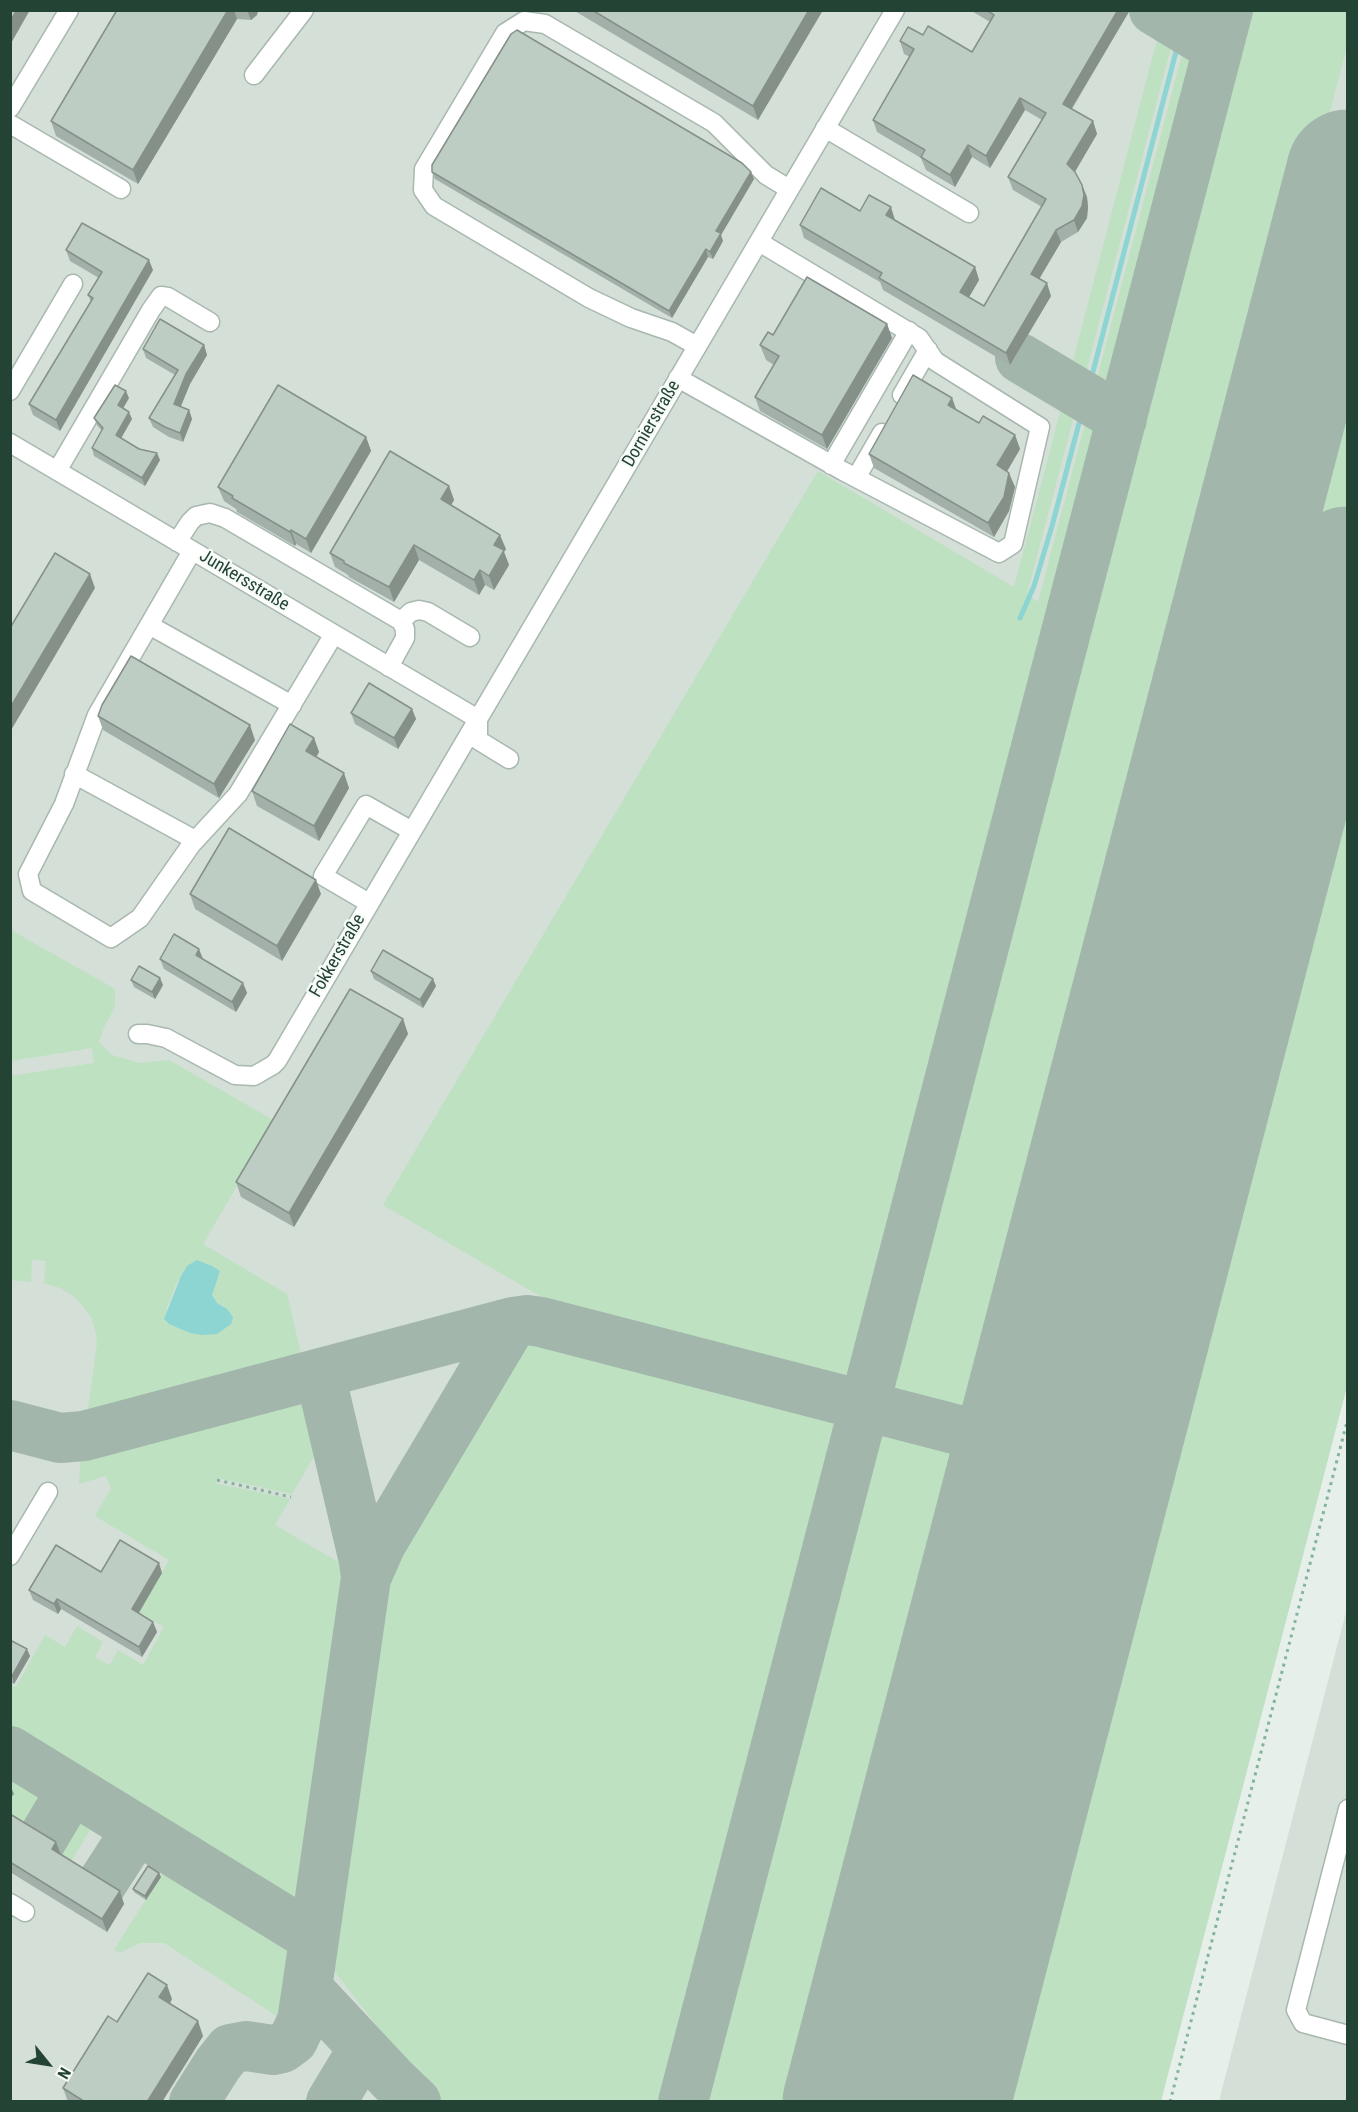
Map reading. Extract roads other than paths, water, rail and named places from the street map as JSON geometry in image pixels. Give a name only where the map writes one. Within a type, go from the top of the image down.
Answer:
[{"type":"street","points":[[10,108],[69,10]]},
{"type":"street","points":[[254,75],[304,10]]},
{"type":"street","name":"Dornierstraße","points":[[478,719],[895,10]]},
{"type":"street","points":[[697,346],[672,332],[631,318],[589,298],[434,206],[423,190],[424,169],[505,33],[524,21],[545,24],[714,123],[766,175],[789,189]]},
{"type":"street","points":[[10,124],[121,189]]},
{"type":"street","points":[[825,128],[969,213]]},
{"type":"street","points":[[678,378],[831,465],[999,553],[1013,544],[1040,427],[935,361],[920,338],[759,242]]},
{"type":"street","points":[[10,391],[73,284]]},
{"type":"street","points":[[57,471],[161,296],[168,297],[210,322]]},
{"type":"street","points":[[831,465],[909,331]]},
{"type":"street","points":[[856,478],[928,350]]},
{"type":"street","name":"Junkersstraße","points":[[10,443],[478,719]]},
{"type":"street","points":[[334,634],[238,794],[195,840],[140,918],[111,938],[32,891],[28,874],[64,804],[97,715],[150,625],[185,546],[190,522],[196,516],[217,514],[401,621],[405,629],[405,638],[389,667]]},
{"type":"street","points":[[401,621],[411,612],[419,610],[428,612],[470,637]]},
{"type":"street","points":[[150,625],[292,705]]},
{"type":"street","points":[[478,719],[478,740],[509,759]]},
{"type":"street","name":"Fokkerstraße","points":[[138,1034],[166,1038],[235,1075],[248,1077],[261,1073],[277,1060],[478,719]]},
{"type":"street","points":[[74,774],[195,840]]},
{"type":"street","points":[[369,903],[323,876],[366,805],[412,831]]},
{"type":"street","points":[[10,1556],[48,1492]]},
{"type":"street","points":[[1347,1809],[1296,2010],[1303,2023],[1347,2035]]},
{"type":"water","points":[[197,1260],[220,1271],[212,1295],[217,1303],[227,1309],[233,1317],[231,1324],[217,1334],[190,1333],[169,1324],[164,1319],[181,1276],[187,1266]]},
{"type":"waterway","points":[[1185,17],[1186,10]]},
{"type":"waterway","points":[[1089,387],[1179,40]]},
{"type":"waterway","points":[[1020,618],[1034,586],[1083,408]]}]
